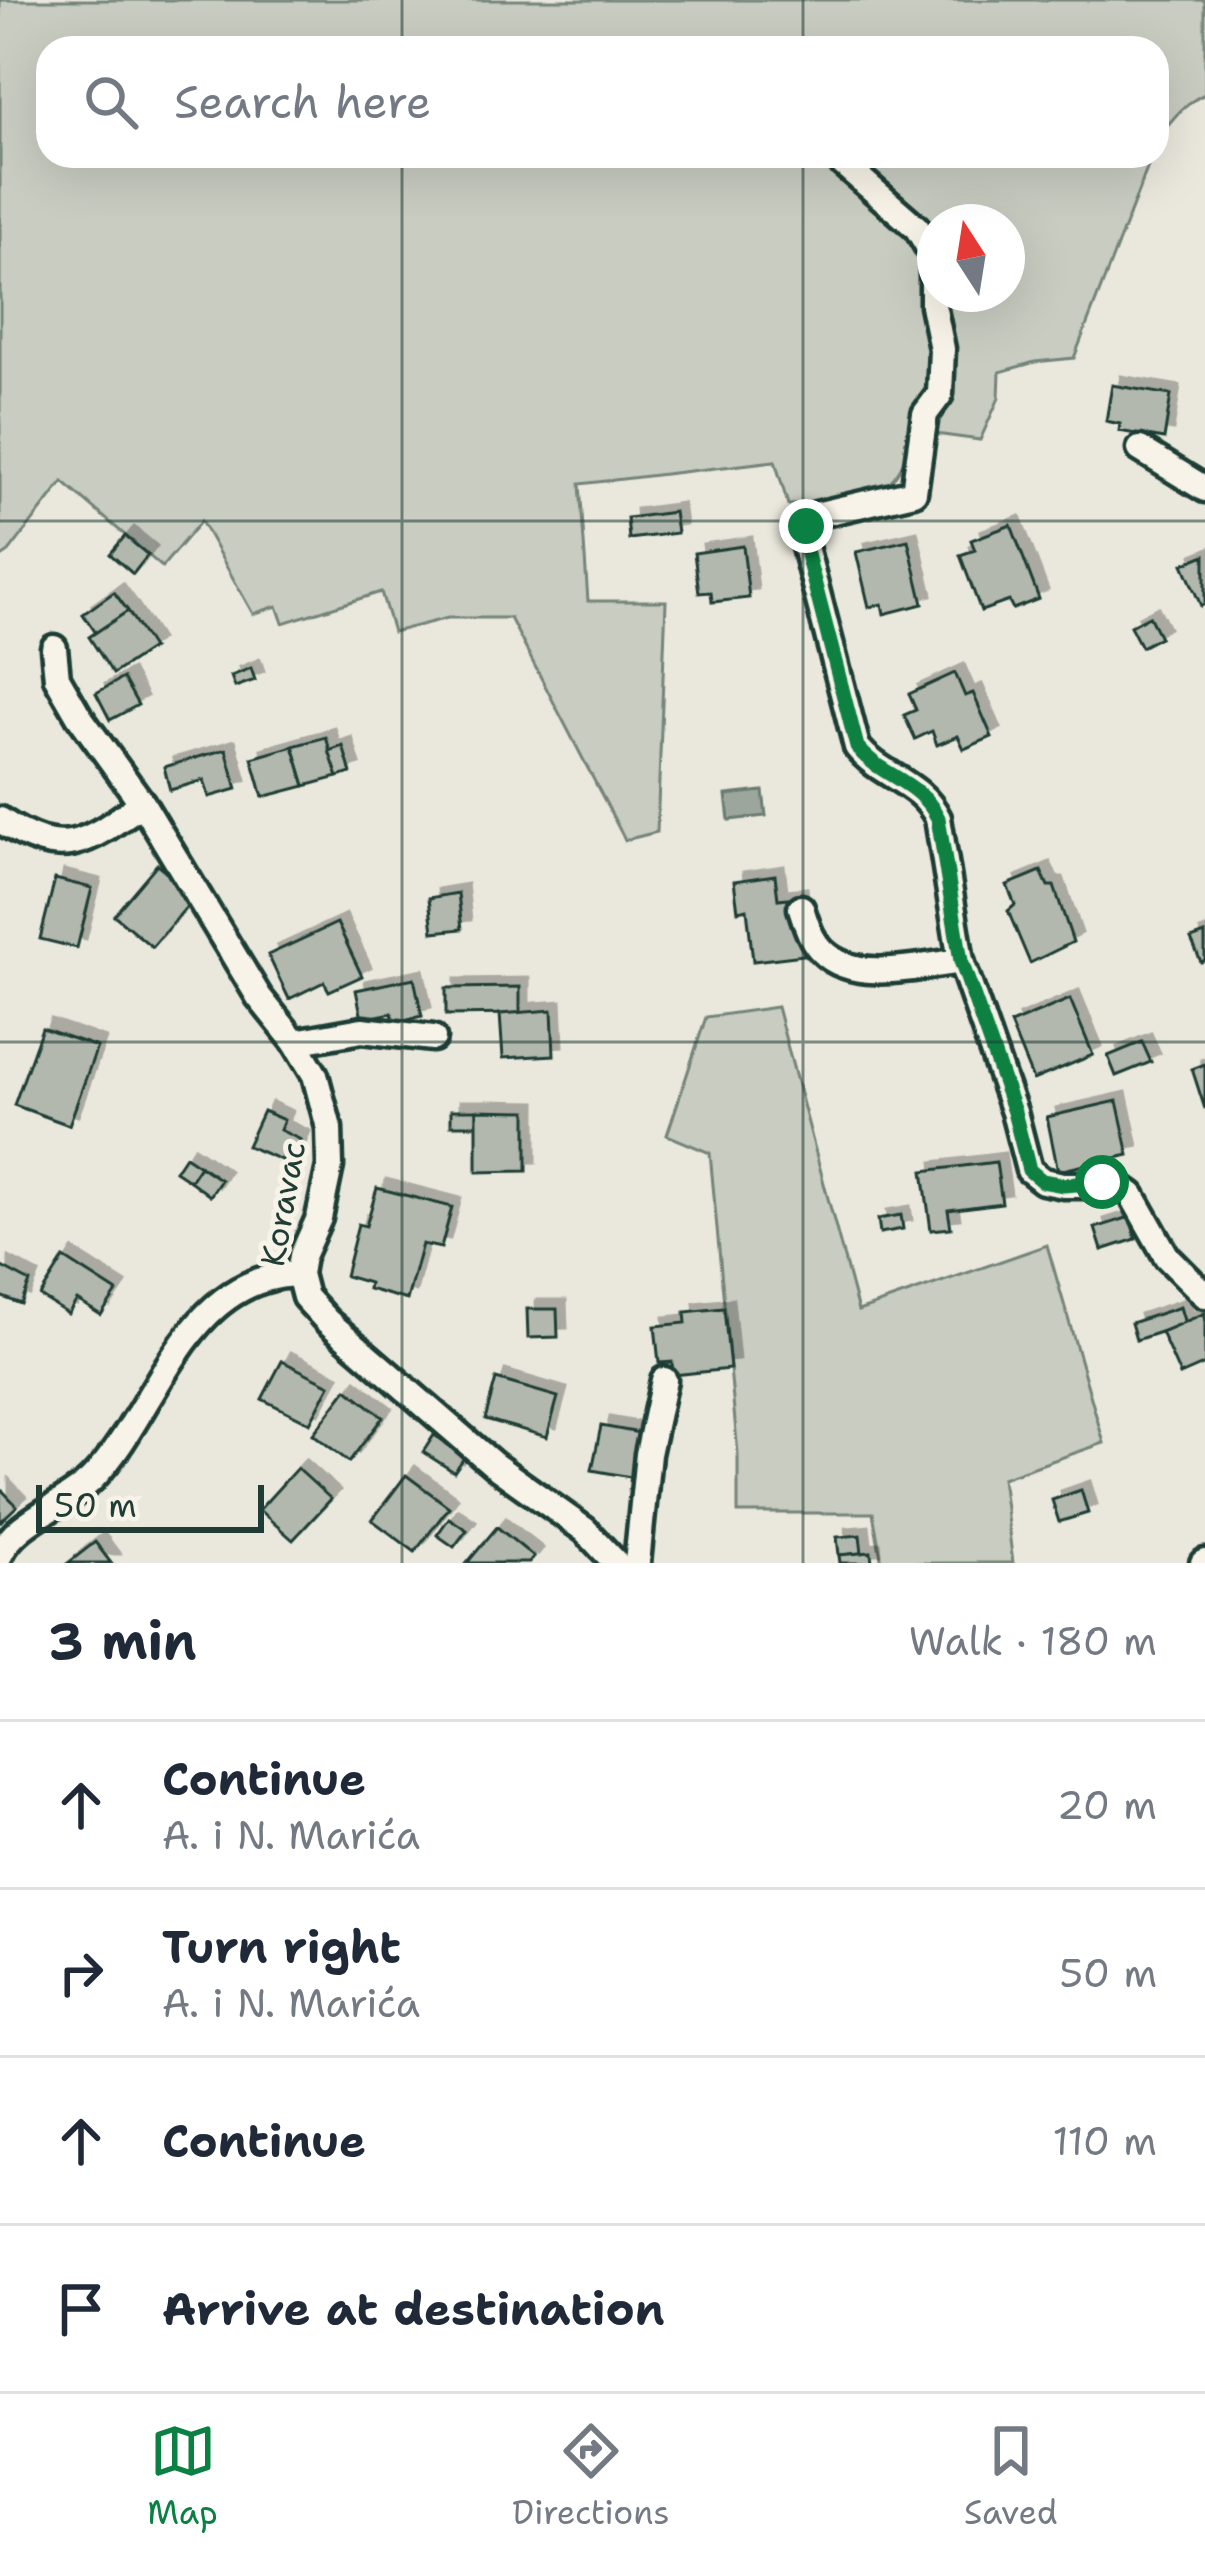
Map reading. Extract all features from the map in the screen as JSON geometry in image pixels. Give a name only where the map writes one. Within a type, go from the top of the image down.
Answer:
[{"type":"street","points":[[848,168],[917,228],[933,255],[933,304],[942,349],[940,394],[925,414],[914,492],[816,515],[803,539],[857,747],[868,761],[912,785],[929,800],[938,818],[961,961],[1014,1112],[1029,1170],[1042,1181],[1064,1185],[1118,1185],[1132,1195],[1167,1257],[1205,1295]]},
{"type":"street","points":[[1140,449],[1205,489]]},
{"type":"street","name":"Koravac","points":[[54,648],[56,678],[142,802],[259,997],[296,1042],[315,1075],[329,1128],[331,1166],[319,1218],[302,1256],[299,1274],[305,1297],[494,1465],[585,1530],[616,1563]]},
{"type":"street","points":[[0,820],[49,844],[69,846],[90,840],[142,802]]},
{"type":"street","points":[[801,908],[811,934],[838,963],[860,969],[961,961]]},
{"type":"street","points":[[296,1042],[362,1030],[433,1038]]},
{"type":"street","points":[[0,1555],[8,1540],[87,1484],[110,1460],[167,1364],[212,1312],[239,1287],[274,1275],[299,1274]]},
{"type":"street","points":[[637,1563],[648,1454],[664,1380]]},
{"type":"shaded area","points":[[0,0],[1205,0],[1205,94],[1169,124],[1169,36],[36,36],[36,168],[1147,168],[1074,358],[1000,372],[999,398],[980,440],[913,431],[897,474],[884,487],[870,495],[833,502],[788,505],[775,461],[580,484],[588,601],[666,601],[657,832],[625,840],[510,618],[448,618],[393,632],[381,592],[283,623],[277,606],[253,614],[201,521],[162,567],[63,482],[0,558]]},
{"type":"shaded area","points":[[763,791],[766,816],[729,820],[726,795]]},
{"type":"shaded area","points":[[777,1007],[858,1311],[1047,1245],[1104,1443],[1002,1478],[1013,1563],[882,1563],[873,1513],[738,1513],[738,1454],[710,1153],[667,1135],[706,1017]]},
{"type":"building","points":[[1112,385],[1171,395],[1164,439],[1119,431],[1120,424],[1106,421]]},
{"type":"building","points":[[674,512],[677,533],[629,539],[627,518]]},
{"type":"building","points":[[1011,525],[1039,599],[1013,609],[1009,601],[981,611],[960,555],[975,550],[971,540]]},
{"type":"building","points":[[125,536],[148,555],[133,574],[110,554]]},
{"type":"building","points":[[908,540],[923,604],[884,614],[882,604],[869,607],[856,552]]},
{"type":"building","points":[[743,546],[749,598],[712,602],[711,592],[699,593],[694,553]]},
{"type":"building","points":[[1205,555],[1205,604],[1201,606],[1183,564]]},
{"type":"building","points":[[114,592],[128,611],[96,633],[83,614]]},
{"type":"building","points":[[128,611],[152,648],[113,674],[89,637]]},
{"type":"building","points":[[1149,616],[1160,637],[1141,647],[1130,626]]},
{"type":"building","points":[[251,668],[255,680],[235,687],[231,676]]},
{"type":"building","points":[[955,673],[965,696],[973,693],[992,737],[964,749],[958,736],[937,745],[932,731],[915,739],[904,715],[916,710],[909,694]]},
{"type":"building","points":[[123,678],[138,705],[110,720],[96,693]]},
{"type":"building","points":[[326,737],[338,777],[305,786],[293,746]]},
{"type":"building","points":[[293,746],[305,786],[263,797],[252,758]]},
{"type":"building","points":[[343,746],[351,773],[338,777],[329,751]]},
{"type":"building","points":[[226,749],[237,789],[209,797],[204,780],[170,790],[164,767]]},
{"type":"building","points":[[157,864],[196,896],[152,947],[114,915]]},
{"type":"building","points":[[1041,871],[1048,886],[1054,886],[1073,942],[1030,963],[1008,911],[1015,905],[1007,885]]},
{"type":"building","points":[[775,875],[778,899],[798,897],[804,955],[753,961],[747,909],[738,911],[734,881]]},
{"type":"building","points":[[55,879],[92,888],[77,948],[40,939]]},
{"type":"building","points":[[458,893],[462,929],[433,932],[429,898]]},
{"type":"building","points":[[337,923],[362,976],[329,991],[324,982],[289,999],[268,955]]},
{"type":"building","points":[[1205,934],[1205,960],[1201,962],[1191,939]]},
{"type":"building","points":[[414,978],[422,1016],[394,1022],[392,1013],[362,1019],[356,990]]},
{"type":"building","points":[[520,987],[520,1014],[446,1015],[446,988]]},
{"type":"building","points":[[1070,999],[1093,1055],[1033,1080],[1010,1024]]},
{"type":"building","points":[[552,1010],[554,1055],[503,1058],[500,1014]]},
{"type":"building","points":[[42,1028],[97,1047],[69,1125],[14,1105]]},
{"type":"building","points":[[1142,1042],[1151,1062],[1116,1076],[1108,1056]]},
{"type":"building","points":[[1205,1064],[1205,1109],[1192,1069]]},
{"type":"building","points":[[1117,1101],[1129,1155],[1058,1171],[1047,1117]]},
{"type":"building","points":[[451,1110],[477,1110],[477,1125],[451,1125]]},
{"type":"building","points":[[477,1110],[527,1111],[527,1171],[477,1172]]},
{"type":"building","points":[[263,1111],[284,1120],[280,1130],[301,1140],[291,1164],[247,1146]]},
{"type":"building","points":[[185,1156],[200,1166],[190,1181],[175,1171]]},
{"type":"building","points":[[996,1162],[1002,1203],[948,1210],[951,1228],[931,1230],[923,1171]]},
{"type":"building","points":[[200,1166],[221,1180],[210,1196],[190,1181]]},
{"type":"building","points":[[377,1188],[452,1207],[441,1248],[422,1244],[407,1300],[368,1289],[369,1283],[345,1276],[358,1224],[366,1226]]},
{"type":"building","points":[[901,1215],[903,1229],[880,1233],[878,1219]]},
{"type":"building","points":[[1130,1217],[1136,1239],[1102,1250],[1095,1228]]},
{"type":"building","points":[[64,1258],[117,1292],[101,1315],[77,1300],[68,1314],[40,1296]]},
{"type":"building","points":[[0,1266],[30,1282],[21,1304],[0,1296]]},
{"type":"building","points":[[1180,1307],[1185,1324],[1136,1340],[1131,1323]]},
{"type":"building","points":[[724,1308],[730,1369],[673,1375],[672,1362],[659,1363],[655,1326],[686,1323],[685,1312]]},
{"type":"building","points":[[527,1309],[557,1309],[558,1337],[528,1338]]},
{"type":"building","points":[[1205,1313],[1205,1364],[1180,1375],[1161,1332]]},
{"type":"building","points":[[282,1361],[330,1385],[310,1423],[262,1399]]},
{"type":"building","points":[[496,1379],[558,1397],[547,1437],[485,1419]]},
{"type":"building","points":[[347,1389],[383,1417],[349,1462],[313,1434]]},
{"type":"building","points":[[601,1426],[645,1434],[636,1478],[592,1470]]},
{"type":"building","points":[[434,1435],[466,1455],[454,1472],[423,1452]]},
{"type":"building","points":[[297,1468],[331,1499],[293,1540],[259,1510]]},
{"type":"building","points":[[406,1475],[449,1507],[415,1552],[372,1520]]},
{"type":"building","points":[[0,1488],[17,1506],[0,1522]]},
{"type":"building","points":[[1081,1490],[1088,1513],[1059,1522],[1052,1500]]},
{"type":"building","points":[[449,1518],[467,1530],[454,1547],[437,1535]]},
{"type":"building","points":[[497,1527],[534,1557],[529,1563],[467,1563]]},
{"type":"building","points":[[860,1535],[862,1553],[839,1555],[837,1537]]},
{"type":"building","points":[[95,1542],[111,1563],[68,1563]]},
{"type":"building","points":[[871,1552],[872,1563],[840,1563],[839,1555]]},
{"type":"route","points":[[806,526],[803,539],[857,747],[868,761],[912,785],[929,800],[938,818],[961,961],[1014,1112],[1029,1170],[1042,1181],[1064,1185],[1102,1182]]}]
